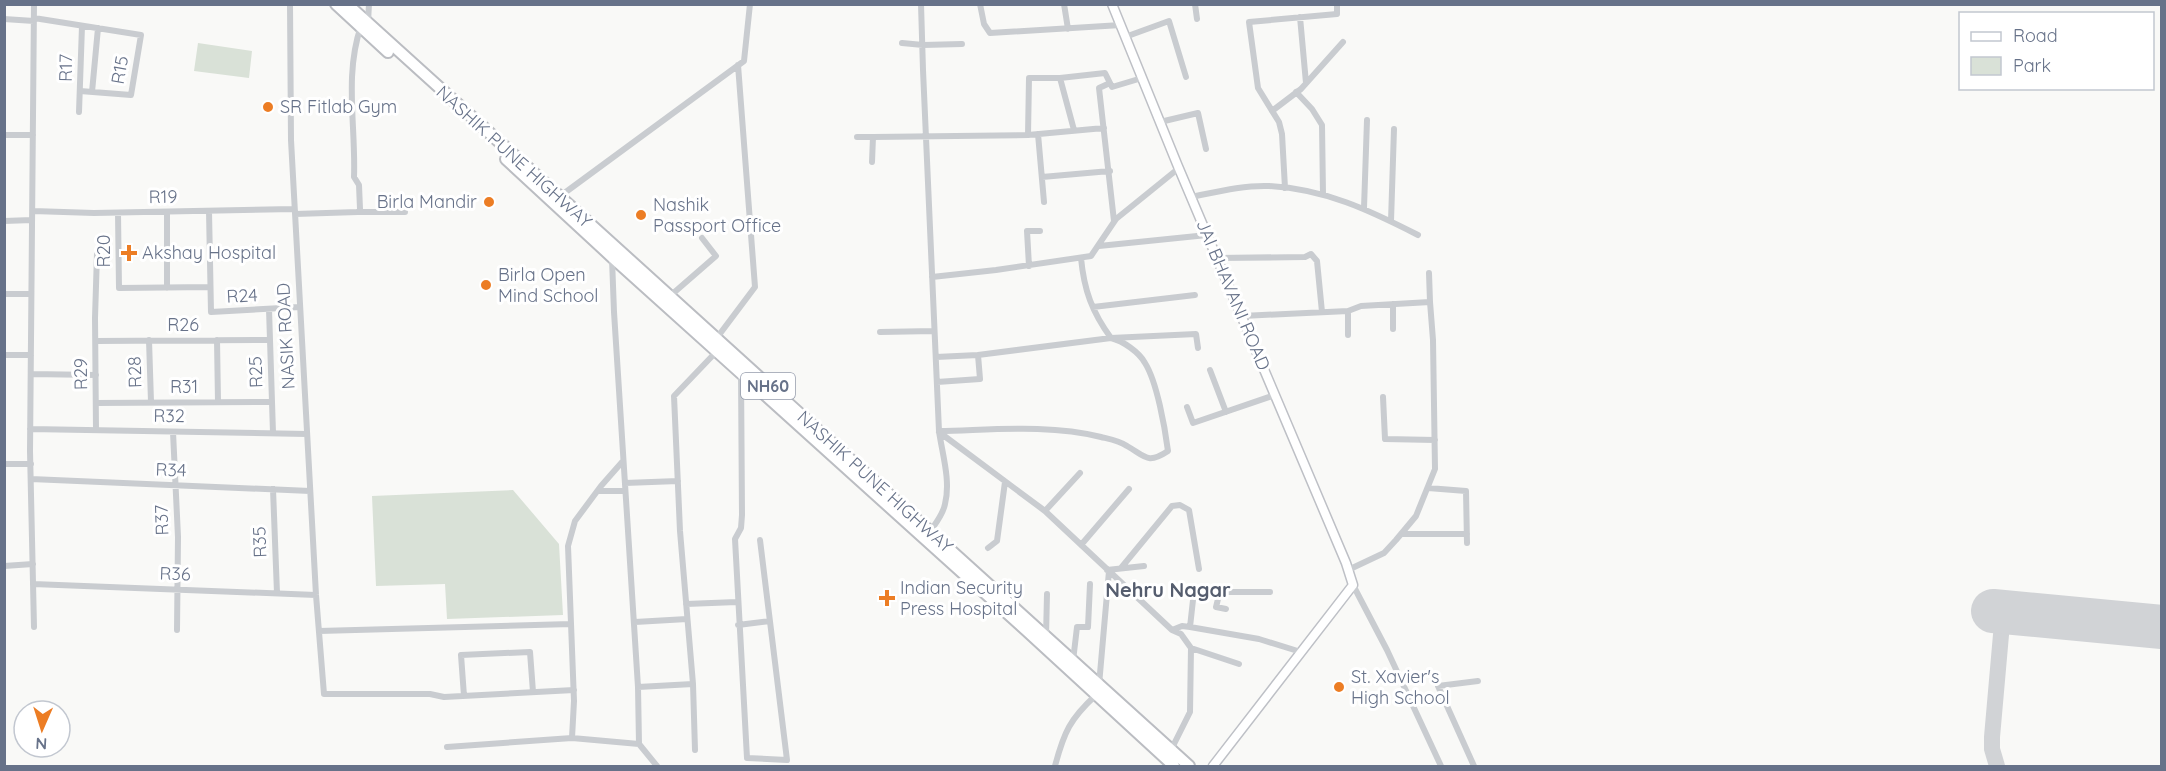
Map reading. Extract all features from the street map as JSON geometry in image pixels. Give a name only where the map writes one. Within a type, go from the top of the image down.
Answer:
[{"type":"highway","name":"NASHIK PUNE HIGHWAY","points":[[336,4],[365,24],[559,197],[615,254],[670,296],[741,372],[921,533],[1097,690],[1189,766]]},
{"type":"highway","name":"NASHIK PUNE HIGHWAY","points":[[347,4],[365,24],[921,533],[1073,662],[1097,690],[1174,766]]},
{"type":"street","points":[[34,4],[30,429],[34,627]]},
{"type":"street","name":"NASIK ROAD","points":[[290,4],[291,140],[316,595],[324,694],[464,696]]},
{"type":"street","points":[[358,212],[360,189],[354,177],[351,76],[354,51],[365,24],[369,4]]},
{"type":"street","points":[[559,197],[744,61],[750,4]]},
{"type":"street","points":[[921,4],[939,431],[946,486],[945,504],[940,516],[921,533]]},
{"type":"street","points":[[980,4],[984,24],[990,33],[1121,25]]},
{"type":"street","points":[[1064,4],[1068,28]]},
{"type":"street","name":"JAI BHAVANI ROAD","points":[[1112,4],[1353,585],[1387,650],[1441,766]]},
{"type":"street","points":[[1195,4],[1197,19]]},
{"type":"street","points":[[1285,188],[1282,134],[1278,122],[1258,88],[1249,22],[1337,14],[1337,4]]},
{"type":"street","points":[[1300,17],[1306,83]]},
{"type":"street","points":[[4,19],[34,19],[98,28],[93,92]]},
{"type":"street","points":[[1125,37],[1169,21],[1186,77]]},
{"type":"street","name":"R17","points":[[80,112],[82,26]]},
{"type":"street","name":"R15","points":[[80,91],[131,95],[141,35],[98,28]]},
{"type":"street","points":[[1272,111],[1306,83],[1343,42]]},
{"type":"street","points":[[902,43],[962,44]]},
{"type":"street","points":[[695,750],[693,684],[674,396],[717,345],[755,287],[738,65]]},
{"type":"street","points":[[1028,135],[1029,78],[1060,78],[1106,73],[1112,87],[1142,78]]},
{"type":"street","points":[[1060,78],[1074,130]]},
{"type":"street","points":[[1110,83],[1099,88],[1114,222]]},
{"type":"street","points":[[1296,92],[1312,109],[1322,125],[1323,194]]},
{"type":"street","points":[[1160,122],[1198,113],[1206,149]]},
{"type":"street","points":[[1364,208],[1367,120]]},
{"type":"street","points":[[857,137],[1028,135],[1104,128]]},
{"type":"street","points":[[1391,220],[1394,129]]},
{"type":"street","points":[[1038,134],[1044,202]]},
{"type":"street","points":[[4,135],[33,135]]},
{"type":"street","points":[[872,162],[873,138]]},
{"type":"street","points":[[932,277],[1091,256],[1114,222],[1179,168]]},
{"type":"street","points":[[1042,177],[1110,171]]},
{"type":"street","points":[[1191,197],[1267,186],[1314,191],[1364,208],[1418,235]]},
{"type":"street","name":"R19","points":[[33,211],[405,212]]},
{"type":"street","points":[[167,212],[167,288],[210,287],[210,211]]},
{"type":"street","name":"R20","points":[[118,213],[119,288],[167,288]]},
{"type":"street","points":[[4,221],[32,220]]},
{"type":"street","points":[[1029,266],[1027,231],[1040,231]]},
{"type":"street","points":[[1099,246],[1208,235]]},
{"type":"street","points":[[670,296],[716,256],[702,238]]},
{"type":"street","name":"R29","points":[[96,430],[97,254]]},
{"type":"street","points":[[615,254],[614,312],[635,622],[639,744],[657,766]]},
{"type":"street","points":[[1217,258],[1305,257],[1311,254],[1317,261],[1322,312]]},
{"type":"street","points":[[939,431],[1044,429],[1077,431],[1126,445],[1144,458],[1153,459],[1168,451],[1159,404],[1145,362],[1124,344],[1111,338],[1096,318],[1083,282],[1081,258]]},
{"type":"street","points":[[1348,570],[1384,553],[1401,534],[1416,516],[1435,469],[1433,340],[1429,273]]},
{"type":"street","name":"R24","points":[[210,287],[211,312],[300,308]]},
{"type":"street","points":[[4,294],[31,294]]},
{"type":"street","points":[[1093,308],[1195,295]]},
{"type":"street","points":[[1242,316],[1348,311],[1360,306],[1430,302]]},
{"type":"street","points":[[1393,304],[1393,329]]},
{"type":"street","name":"R25","points":[[269,309],[273,433]]},
{"type":"street","points":[[1348,311],[1348,334]]},
{"type":"street","points":[[880,332],[934,331]]},
{"type":"street","points":[[936,357],[978,355],[1111,338],[1196,334],[1198,348]]},
{"type":"street","name":"R28","points":[[148,340],[151,402]]},
{"type":"street","points":[[217,340],[218,402]]},
{"type":"street","name":"R26","points":[[96,341],[270,340]]},
{"type":"street","points":[[4,355],[31,355]]},
{"type":"street","points":[[937,382],[980,379],[978,355]]},
{"type":"street","points":[[1210,370],[1226,412]]},
{"type":"street","points":[[741,372],[742,515],[741,528],[735,539],[747,758],[787,759],[760,540]]},
{"type":"street","points":[[31,374],[96,375]]},
{"type":"street","points":[[1188,407],[1193,423],[1275,395]]},
{"type":"street","points":[[1383,397],[1385,439],[1435,440]]},
{"type":"street","name":"R31","points":[[96,403],[272,402]]},
{"type":"street","name":"R32","points":[[30,429],[307,434]]},
{"type":"street","points":[[939,431],[1045,512],[1172,630],[1181,634],[1191,648],[1239,664]]},
{"type":"street","name":"R37","points":[[173,432],[179,590],[177,630]]},
{"type":"street","points":[[572,738],[574,690],[568,546],[575,521],[623,461]]},
{"type":"street","points":[[4,464],[31,464]]},
{"type":"street","points":[[1045,512],[1080,474]]},
{"type":"street","name":"R34","points":[[31,479],[310,491]]},
{"type":"street","points":[[625,483],[678,481]]},
{"type":"street","points":[[988,548],[997,541],[1005,482]]},
{"type":"street","points":[[1428,488],[1466,491],[1467,543]]},
{"type":"street","name":"R35","points":[[273,489],[278,593]]},
{"type":"street","points":[[1081,545],[1129,489]]},
{"type":"street","points":[[598,491],[625,491]]},
{"type":"street","points":[[1121,568],[1172,506],[1180,505],[1189,510],[1199,568]]},
{"type":"street","points":[[1401,534],[1467,534]]},
{"type":"street","points":[[4,566],[33,564]]},
{"type":"street","points":[[1108,570],[1144,566]]},
{"type":"street","points":[[1055,766],[1062,743],[1076,714],[1097,690],[1108,570]]},
{"type":"street","name":"R36","points":[[33,584],[316,595]]},
{"type":"street","points":[[1073,662],[1077,627],[1089,627],[1090,584]]},
{"type":"street","points":[[1213,766],[1353,585]]},
{"type":"street","points":[[1190,627],[1194,591],[1219,595],[1224,592],[1270,592]]},
{"type":"street","points":[[1046,638],[1047,594]]},
{"type":"street","points":[[1219,595],[1216,607],[1226,609]]},
{"type":"street","points":[[686,604],[737,602]]},
{"type":"street","points":[[635,622],[687,619]]},
{"type":"street","points":[[738,625],[770,621]]},
{"type":"street","points":[[319,631],[571,624]]},
{"type":"street","points":[[1172,630],[1178,626],[1190,627],[1259,639],[1301,652]]},
{"type":"street","points":[[1171,750],[1190,712],[1191,648]]},
{"type":"street","points":[[533,692],[530,652],[461,655],[464,696],[574,690]]},
{"type":"street","points":[[1474,766],[1438,686],[1478,681]]},
{"type":"street","points":[[638,687],[693,684]]},
{"type":"street","points":[[447,747],[572,738],[639,744]]},
{"type":"green space","points":[[198,43],[252,51],[249,78],[194,71]]},
{"type":"green space","points":[[513,490],[559,544],[563,615],[447,619],[445,584],[376,586],[372,496]]},
{"type":"taxiway","points":[[1997,766],[1992,749],[1992,737],[2003,612]]},
{"type":"runway","points":[[1993,611],[2162,627]]},
{"type":"place","name":"SR Fitlab Gym","points":[[268,107]]},
{"type":"place","name":"Birla Mandir","points":[[489,202]]},
{"type":"place","name":"Nashik Passport Office","points":[[641,215]]},
{"type":"place","name":"Akshay Hospital","points":[[129,253]]},
{"type":"place","name":"Birla Open Mind School","points":[[486,285]]},
{"type":"place","name":"Indian Security Press Hospital","points":[[887,598]]},
{"type":"place","name":"St. Xavier's High School","points":[[1339,687]]},
{"type":"district","name":"Nehru Nagar","points":[[1168,590]]}]
